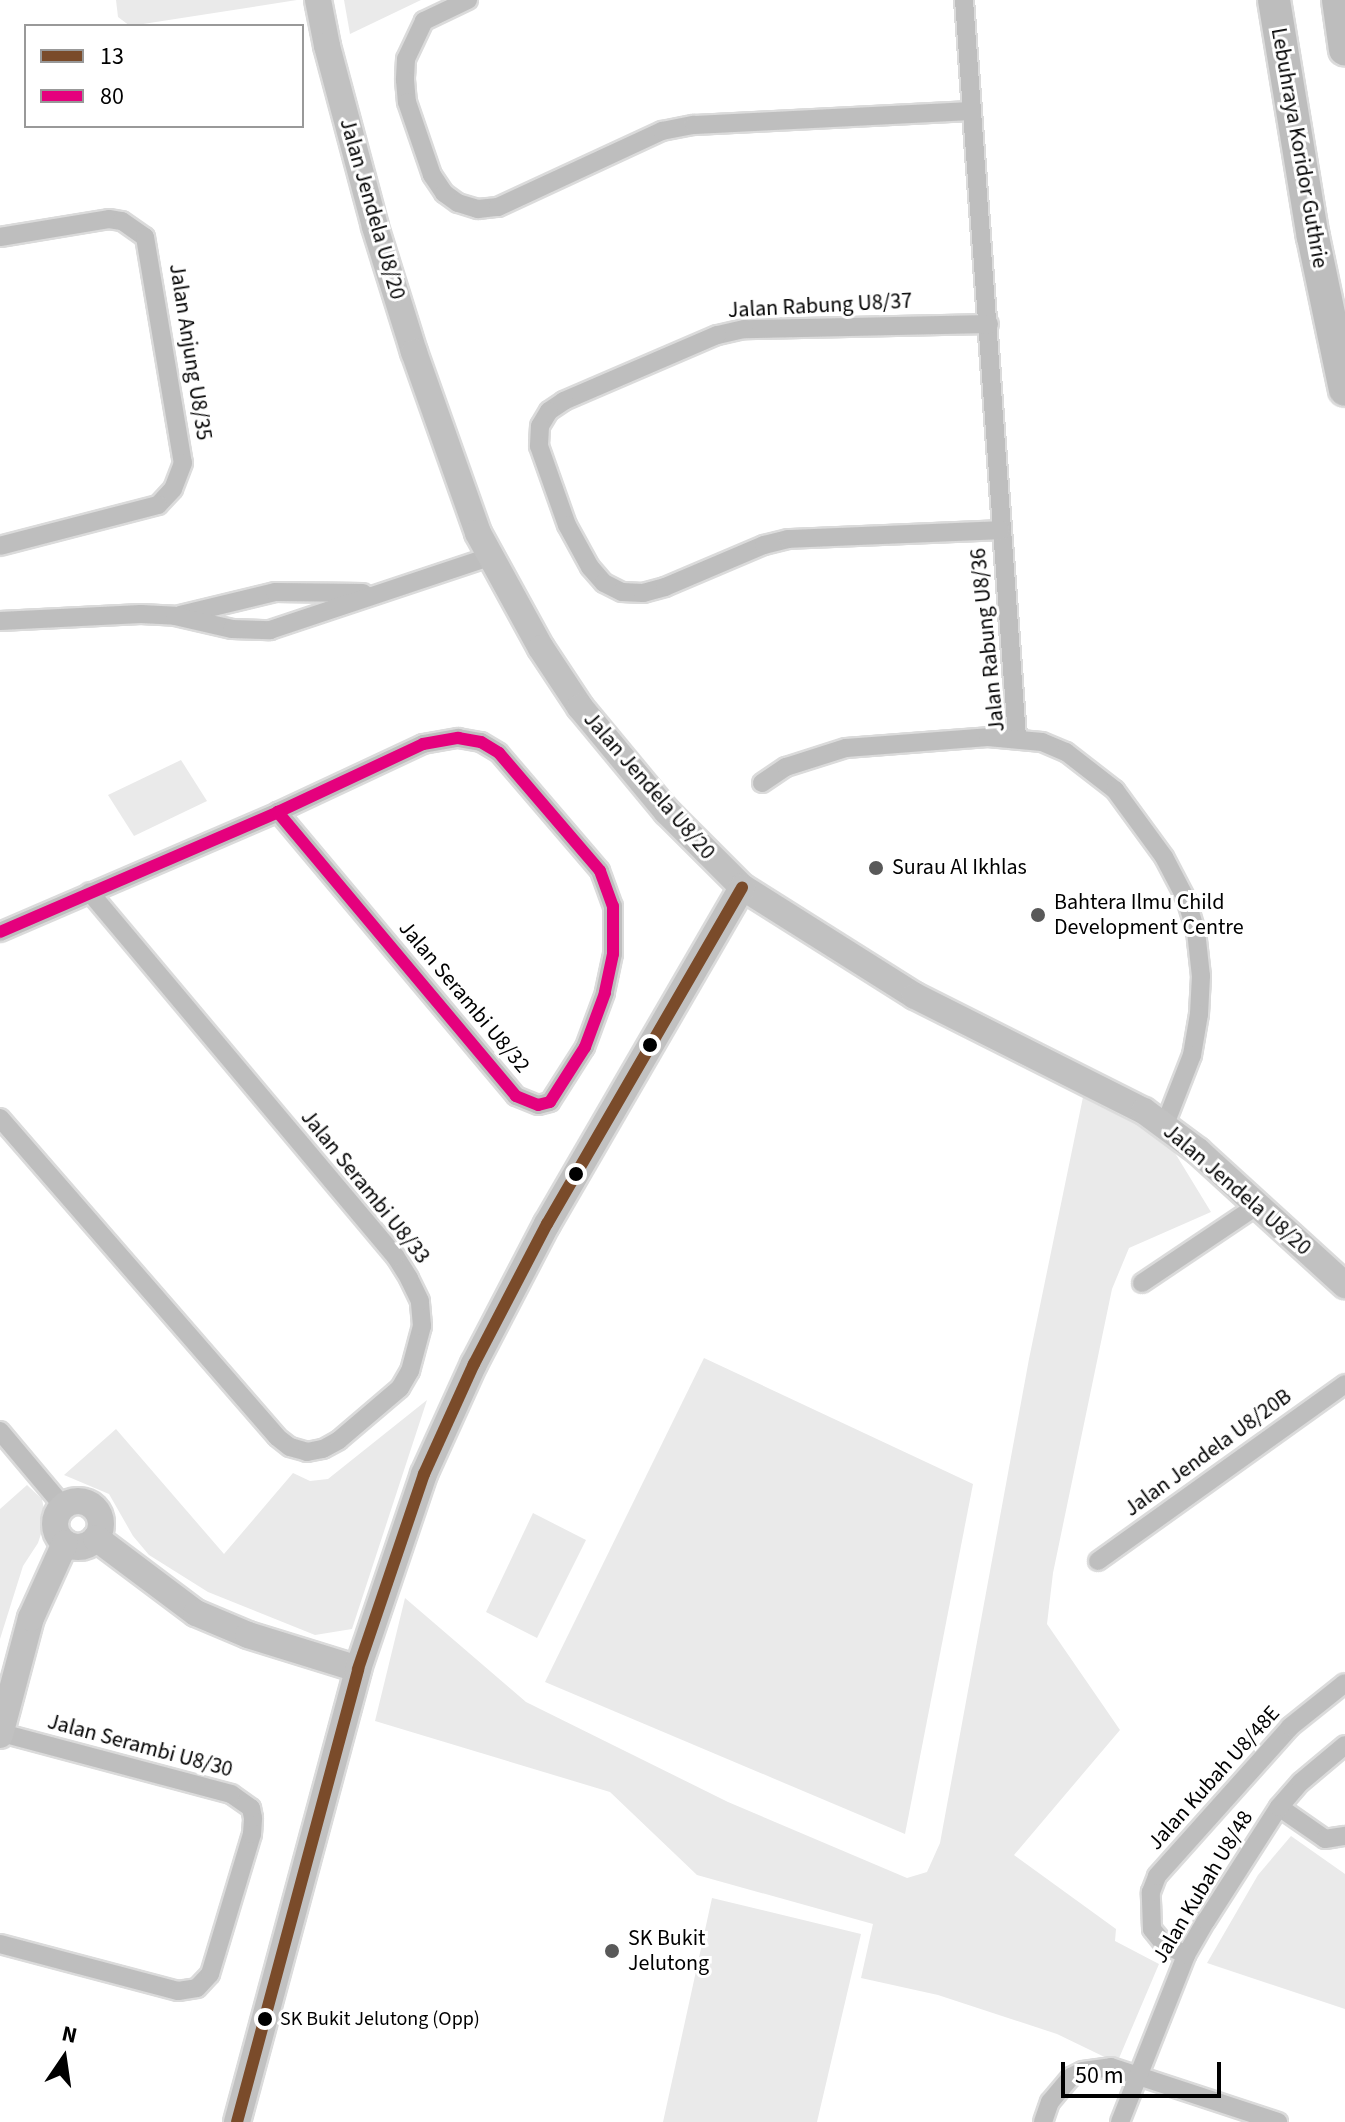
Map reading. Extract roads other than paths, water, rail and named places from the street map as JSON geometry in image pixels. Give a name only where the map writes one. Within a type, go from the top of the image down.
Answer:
[{"type":"highway","name":"Lebuhraya Koridor Guthrie","points":[[1274,0],[1313,237],[1345,390]]},
{"type":"highway","points":[[1338,0],[1345,50]]},
{"type":"street","name":"Jalan Jendela U8/20","points":[[318,0],[327,46],[375,227],[414,352],[489,557],[541,648],[580,707],[667,812],[742,887],[915,996],[1121,1099],[1164,1127],[1198,1151],[1345,1285]]},
{"type":"street","points":[[468,0],[424,21],[406,59],[405,80],[407,102],[432,175],[451,198],[478,209],[498,207],[662,131],[694,125],[972,111]]},
{"type":"street","name":"Jalan Rabung U8/36","points":[[964,0],[1017,737],[1066,752],[1115,790],[1164,857],[1186,899],[1196,931],[1200,961],[1199,1014],[1192,1055],[1164,1127]]},
{"type":"street","name":"Jalan Anjung U8/35","points":[[0,237],[109,219],[122,221],[145,237],[183,463],[173,489],[158,505],[0,546]]},
{"type":"street","name":"Jalan Rabung U8/37","points":[[989,324],[744,329],[717,335],[564,401],[549,411],[540,426],[539,446],[567,525],[590,567],[604,583],[622,592],[643,593],[665,587],[753,549],[788,539],[1001,530]]},
{"type":"street","points":[[0,621],[84,615],[175,616],[232,629],[270,630],[489,557]]},
{"type":"street","points":[[175,616],[275,592],[386,592]]},
{"type":"street","points":[[762,783],[786,767],[846,748],[920,739],[1017,737]]},
{"type":"street","name":"Jalan Serambi U8/32","points":[[0,932],[436,740],[469,739],[499,753],[600,871],[613,906],[613,954],[605,993],[585,1047],[550,1102],[538,1105],[516,1096],[278,812]]},
{"type":"street","points":[[237,2122],[358,1669],[409,1514],[474,1364],[547,1224],[742,887]]},
{"type":"street","name":"Jalan Serambi U8/33","points":[[0,1118],[277,1437],[290,1447],[307,1452],[323,1449],[339,1440],[400,1388],[410,1371],[422,1326],[420,1301],[409,1278],[395,1256],[90,892]]},
{"type":"street","points":[[1142,1283],[1258,1205]]},
{"type":"street","name":"Jalan Jendela U8/20B","points":[[1098,1561],[1345,1384]]},
{"type":"street","points":[[0,1431],[63,1506]]},
{"type":"street","points":[[77,1501],[91,1505],[101,1524],[96,1538],[78,1546],[65,1543],[55,1525],[63,1506],[77,1501]]},
{"type":"street","points":[[96,1538],[196,1613],[248,1635],[358,1669]]},
{"type":"street","points":[[0,1734],[31,1618],[65,1543]]},
{"type":"street","name":"Jalan Kubah U8/48E","points":[[1186,1955],[1164,1944],[1152,1929],[1151,1892],[1157,1876],[1290,1727],[1345,1683]]},
{"type":"street","name":"Jalan Serambi U8/30","points":[[0,1734],[231,1794],[251,1808],[253,1818],[252,1834],[210,1974],[197,1988],[178,1991],[0,1944]]},
{"type":"street","name":"Jalan Kubah U8/48","points":[[1120,2122],[1186,1955],[1244,1857],[1301,1782],[1345,1745]]},
{"type":"street","points":[[1279,1807],[1325,1839],[1345,1836]]},
{"type":"street","points":[[1043,2122],[1058,2089],[1083,2071],[1111,2067],[1137,2073],[1278,2122]]},
{"type":"place","name":"Surau Al Ikhlas","points":[[876,868]]},
{"type":"place","name":"Bahtera Ilmu Child Development Centre","points":[[1038,915]]},
{"type":"place","name":"SK Bukit Jelutong","points":[[612,1951]]},
{"type":"place","name":"SK Bukit Jelutong (Opp)","points":[[265,2019]]}]
